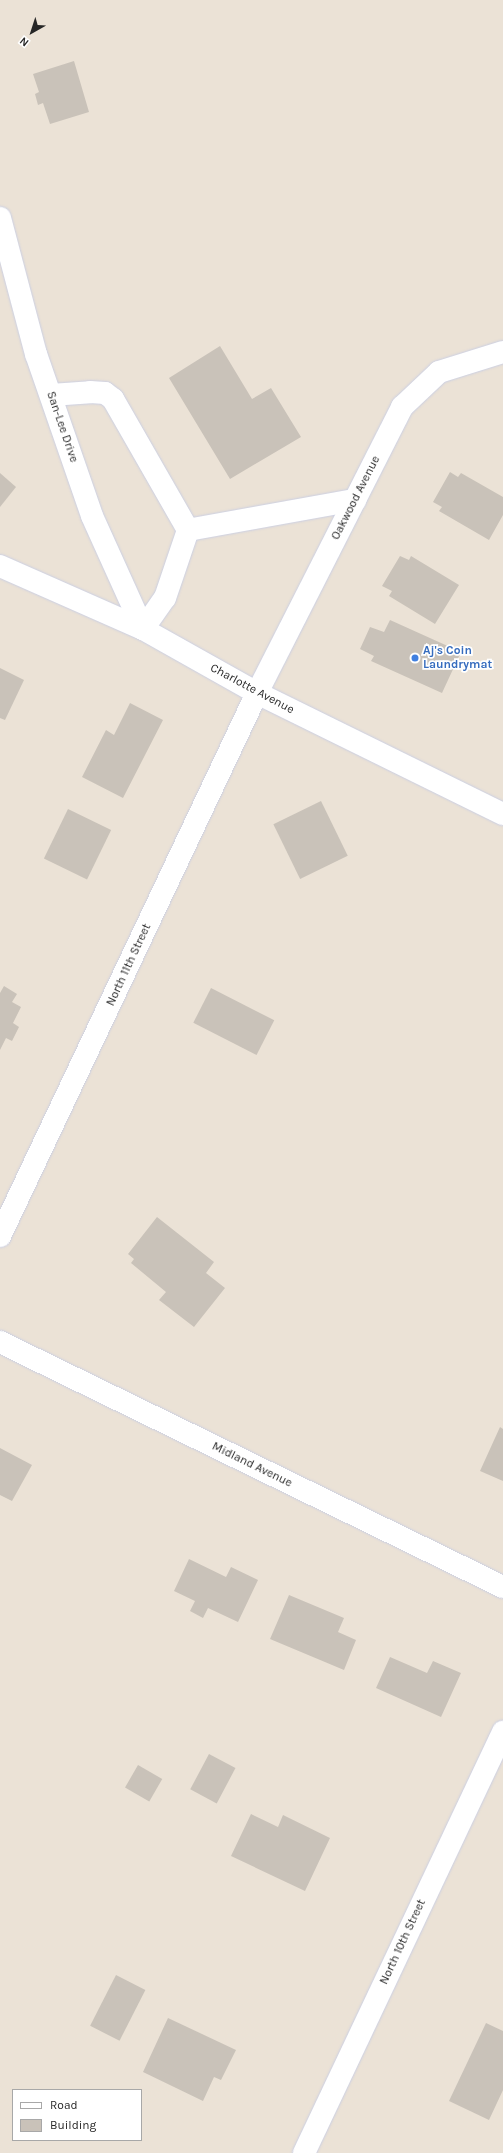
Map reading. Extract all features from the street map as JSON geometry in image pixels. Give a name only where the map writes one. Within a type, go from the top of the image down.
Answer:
[{"type":"street","name":"San-Lee Drive","points":[[0,218],[36,354],[92,516],[143,629]]},
{"type":"street","name":"Oakwood Avenue","points":[[257,693],[402,406],[439,372],[503,352]]},
{"type":"street","points":[[51,395],[90,392],[105,394],[113,399],[188,530],[165,598],[143,629]]},
{"type":"street","points":[[188,530],[355,500]]},
{"type":"street","name":"Charlotte Avenue","points":[[0,566],[143,629],[257,693],[503,814]]},
{"type":"street","name":"North 11th Street","points":[[0,1236],[257,693]]},
{"type":"street","name":"Midland Avenue","points":[[0,1342],[503,1588]]},
{"type":"street","name":"North 10th Street","points":[[304,2153],[503,1732]]},
{"type":"building","points":[[74,61],[89,112],[50,124],[43,103],[38,105],[35,94],[39,92],[33,74]]},
{"type":"building","points":[[220,346],[252,399],[271,388],[301,437],[230,479],[169,378]]},
{"type":"building","points":[[450,472],[458,477],[461,473],[503,497],[503,515],[489,540],[439,511],[442,507],[433,502]]},
{"type":"building","points":[[0,473],[16,487],[0,507]]},
{"type":"building","points":[[400,556],[409,560],[411,556],[459,585],[435,624],[389,596],[392,591],[382,586]]},
{"type":"building","name":"Aj's Coin Laundrymat","points":[[390,620],[461,652],[442,693],[371,661],[374,656],[360,649],[370,627],[384,632]]},
{"type":"building","points":[[0,668],[24,680],[5,720],[0,718]]},
{"type":"building","points":[[130,703],[163,720],[123,798],[82,777],[106,730],[114,735]]},
{"type":"building","points":[[321,801],[348,856],[300,879],[273,824]]},
{"type":"building","points":[[68,809],[111,830],[87,879],[44,858]]},
{"type":"building","points":[[4,986],[17,994],[12,1002],[21,1007],[13,1023],[19,1027],[12,1041],[6,1038],[0,1050],[0,993]]},
{"type":"building","points":[[211,988],[274,1020],[257,1055],[193,1023]]},
{"type":"building","points":[[157,1217],[214,1262],[206,1273],[225,1288],[194,1327],[159,1300],[166,1292],[131,1263],[134,1259],[128,1254]]},
{"type":"building","points":[[500,1427],[503,1429],[503,1481],[480,1471]]},
{"type":"building","points":[[0,1448],[32,1465],[12,1501],[0,1495]]},
{"type":"building","points":[[189,1559],[226,1577],[231,1567],[258,1580],[238,1622],[208,1608],[203,1618],[190,1611],[195,1601],[174,1591]]},
{"type":"building","points":[[289,1595],[344,1618],[338,1632],[356,1640],[344,1670],[270,1639]]},
{"type":"building","points":[[390,1657],[427,1673],[433,1661],[461,1673],[441,1717],[376,1688]]},
{"type":"building","points":[[209,1754],[235,1768],[217,1803],[190,1789]]},
{"type":"building","points":[[138,1765],[162,1779],[149,1802],[125,1788]]},
{"type":"building","points":[[251,1814],[278,1827],[283,1815],[330,1838],[305,1891],[231,1856]]},
{"type":"building","points":[[116,1975],[145,1990],[120,2041],[90,2026]]},
{"type":"building","points":[[168,2018],[236,2050],[221,2080],[214,2077],[203,2101],[143,2072]]},
{"type":"building","points":[[486,2023],[503,2031],[503,2090],[489,2120],[449,2101]]},
{"type":"place","name":"Aj's Coin Laundrymat","points":[[415,658]]}]
